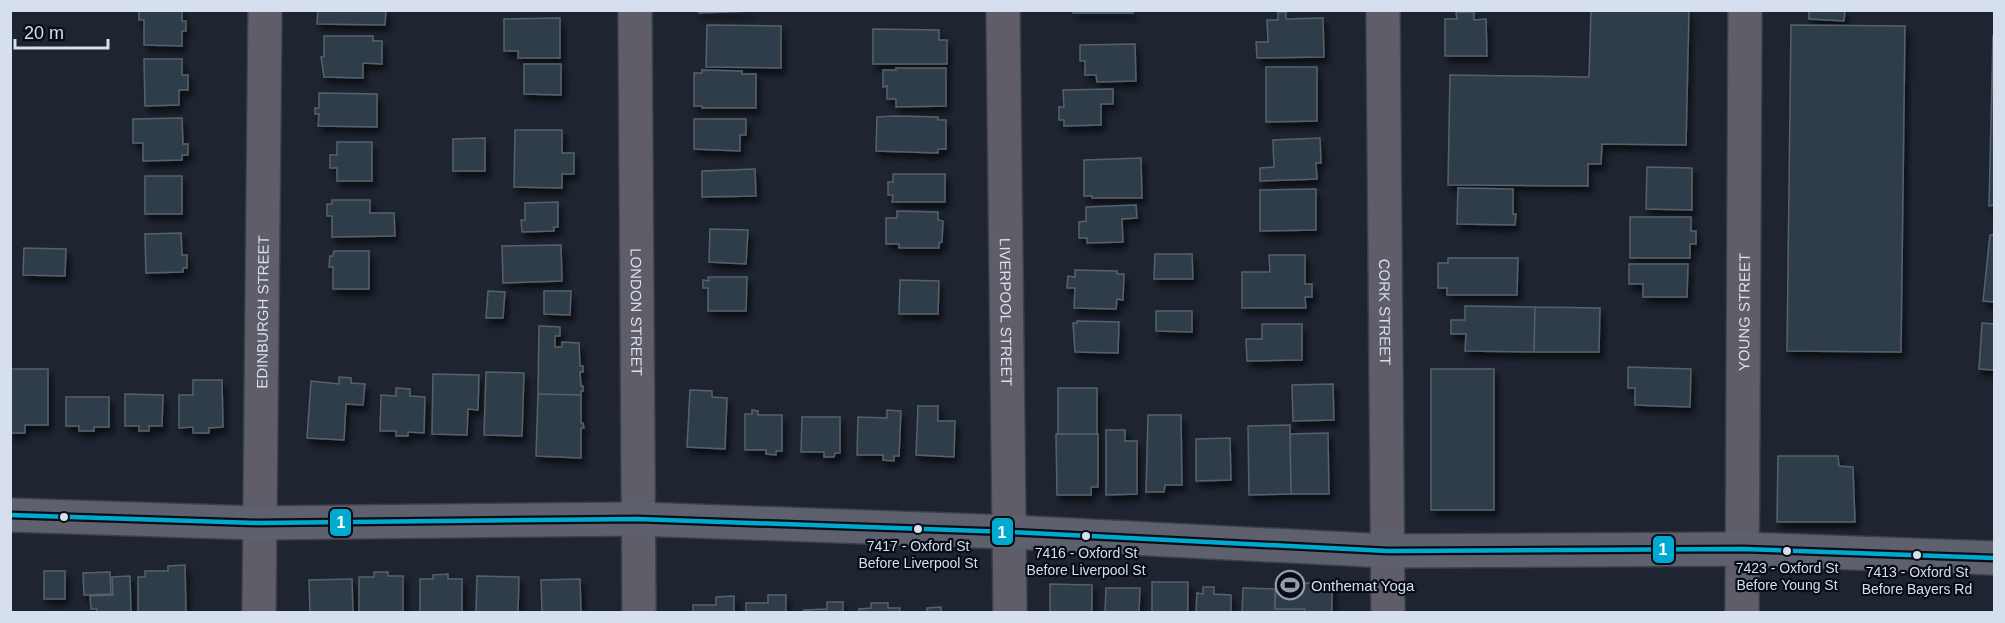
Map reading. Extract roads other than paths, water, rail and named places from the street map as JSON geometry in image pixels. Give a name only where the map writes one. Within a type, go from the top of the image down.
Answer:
[{"type":"main road","points":[[10,515],[258,523],[638,519],[1009,532],[1388,551],[1743,549],[1995,558]]},
{"type":"street","name":"EDINBURGH STREET","points":[[259,612],[258,523],[265,10]]},
{"type":"street","name":"LONDON STREET","points":[[635,10],[639,612]]},
{"type":"street","name":"LIVERPOOL STREET","points":[[1003,10],[1010,612]]},
{"type":"street","name":"CORK STREET","points":[[1383,10],[1388,612]]},
{"type":"street","name":"YOUNG STREET","points":[[1742,612],[1745,10]]},
{"type":"place","name":"7417 - Oxford St Before Liverpool St","points":[[918,529]]},
{"type":"place","name":"7416 - Oxford St Before Liverpool St","points":[[1086,536]]},
{"type":"place","name":"7423 - Oxford St Before Young St","points":[[1787,551]]},
{"type":"place","name":"7413 - Oxford St Before Bayers Rd","points":[[1917,555]]},
{"type":"place","name":"Onthemat Yoga","points":[[1290,585]]}]
